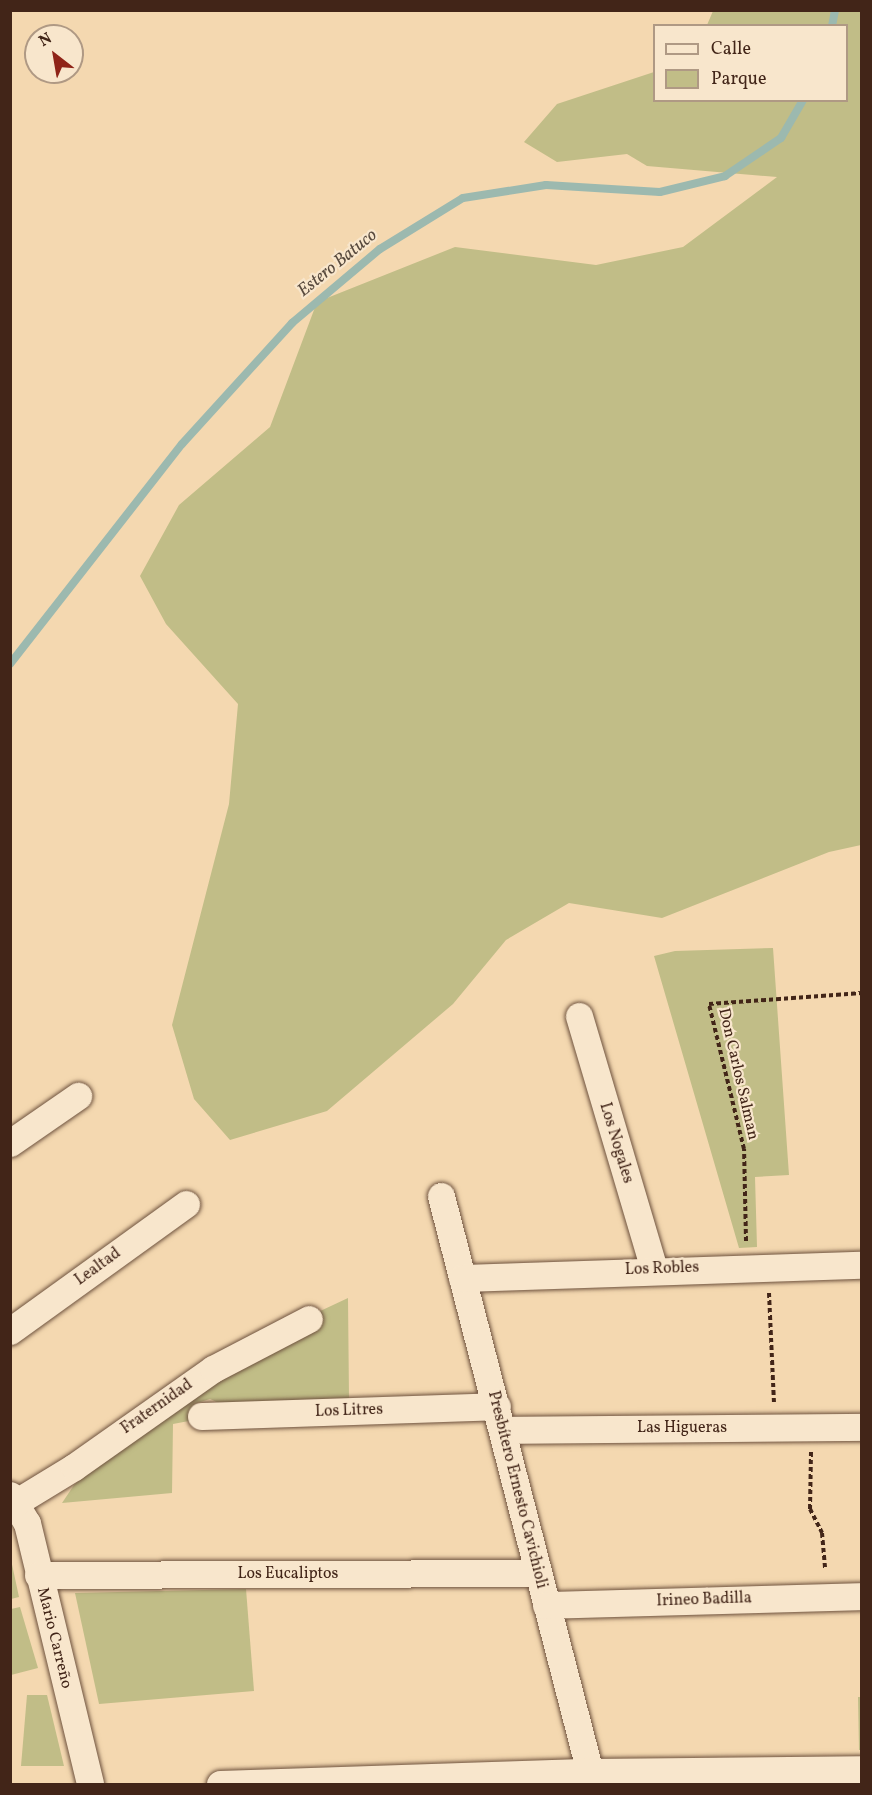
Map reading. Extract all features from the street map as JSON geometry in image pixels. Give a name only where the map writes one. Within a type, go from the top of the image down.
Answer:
[{"type":"street","name":"Los Nogales","points":[[579,1016],[654,1269]]},
{"type":"street","points":[[10,1143],[78,1096]]},
{"type":"street","name":"Presbítero Ernesto Cavichioli","points":[[441,1196],[591,1778]]},
{"type":"street","name":"Lealtad","points":[[10,1331],[186,1204]]},
{"type":"street","name":"Los Robles","points":[[462,1278],[654,1269],[861,1265]]},
{"type":"street","name":"Fraternidad","points":[[12,1501],[74,1467],[213,1369],[309,1319]]},
{"type":"street","name":"Los Litres","points":[[201,1416],[500,1418]]},
{"type":"street","name":"Las Higueras","points":[[500,1418],[775,1428],[861,1427]]},
{"type":"street","name":"Mario Carreño","points":[[12,1501],[27,1523],[90,1785]]},
{"type":"street","name":"Los Eucaliptos","points":[[38,1575],[538,1572]]},
{"type":"street","name":"Irineo Badilla","points":[[546,1605],[861,1596]]},
{"type":"street","points":[[220,1785],[591,1778],[861,1769]]},
{"type":"path","name":"Don Carlos Salman","points":[[757,1266],[744,1149],[709,1004],[861,993]]},
{"type":"path","points":[[757,1266],[775,1428]]},
{"type":"path","points":[[811,1427],[810,1509],[822,1533],[826,1597]]},
{"type":"green space","points":[[713,11],[861,11],[861,845],[829,852],[662,918],[569,903],[506,940],[453,1004],[327,1111],[230,1140],[194,1099],[172,1025],[229,804],[238,704],[166,624],[140,576],[179,505],[270,427],[317,302],[455,247],[596,265],[683,247],[777,177],[647,166],[627,154],[557,162],[524,142],[557,104],[653,72],[653,102],[848,102],[848,24],[707,24]]},
{"type":"green space","points":[[773,948],[789,1175],[755,1177],[757,1247],[739,1248],[654,956],[675,951]]},
{"type":"green space","points":[[348,1298],[349,1398],[219,1403],[210,1399],[194,1404],[194,1420],[173,1424],[172,1493],[62,1503],[74,1485],[160,1412],[316,1313]]},
{"type":"green space","points":[[10,1555],[19,1597],[11,1599],[10,1599]]},
{"type":"green space","points":[[246,1589],[254,1691],[99,1704],[75,1593]]},
{"type":"green space","points":[[20,1607],[38,1668],[11,1675],[11,1609]]},
{"type":"green space","points":[[27,1695],[47,1695],[64,1766],[21,1766]]},
{"type":"green space","points":[[858,1697],[861,1697],[861,1750],[859,1750]]},
{"type":"waterway","name":"Estero Batuco","points":[[832,24],[835,10]]},
{"type":"waterway","name":"Estero Batuco","points":[[10,664],[182,444],[292,323],[380,249],[463,198],[546,185],[660,192],[725,176],[781,138],[802,102]]}]
